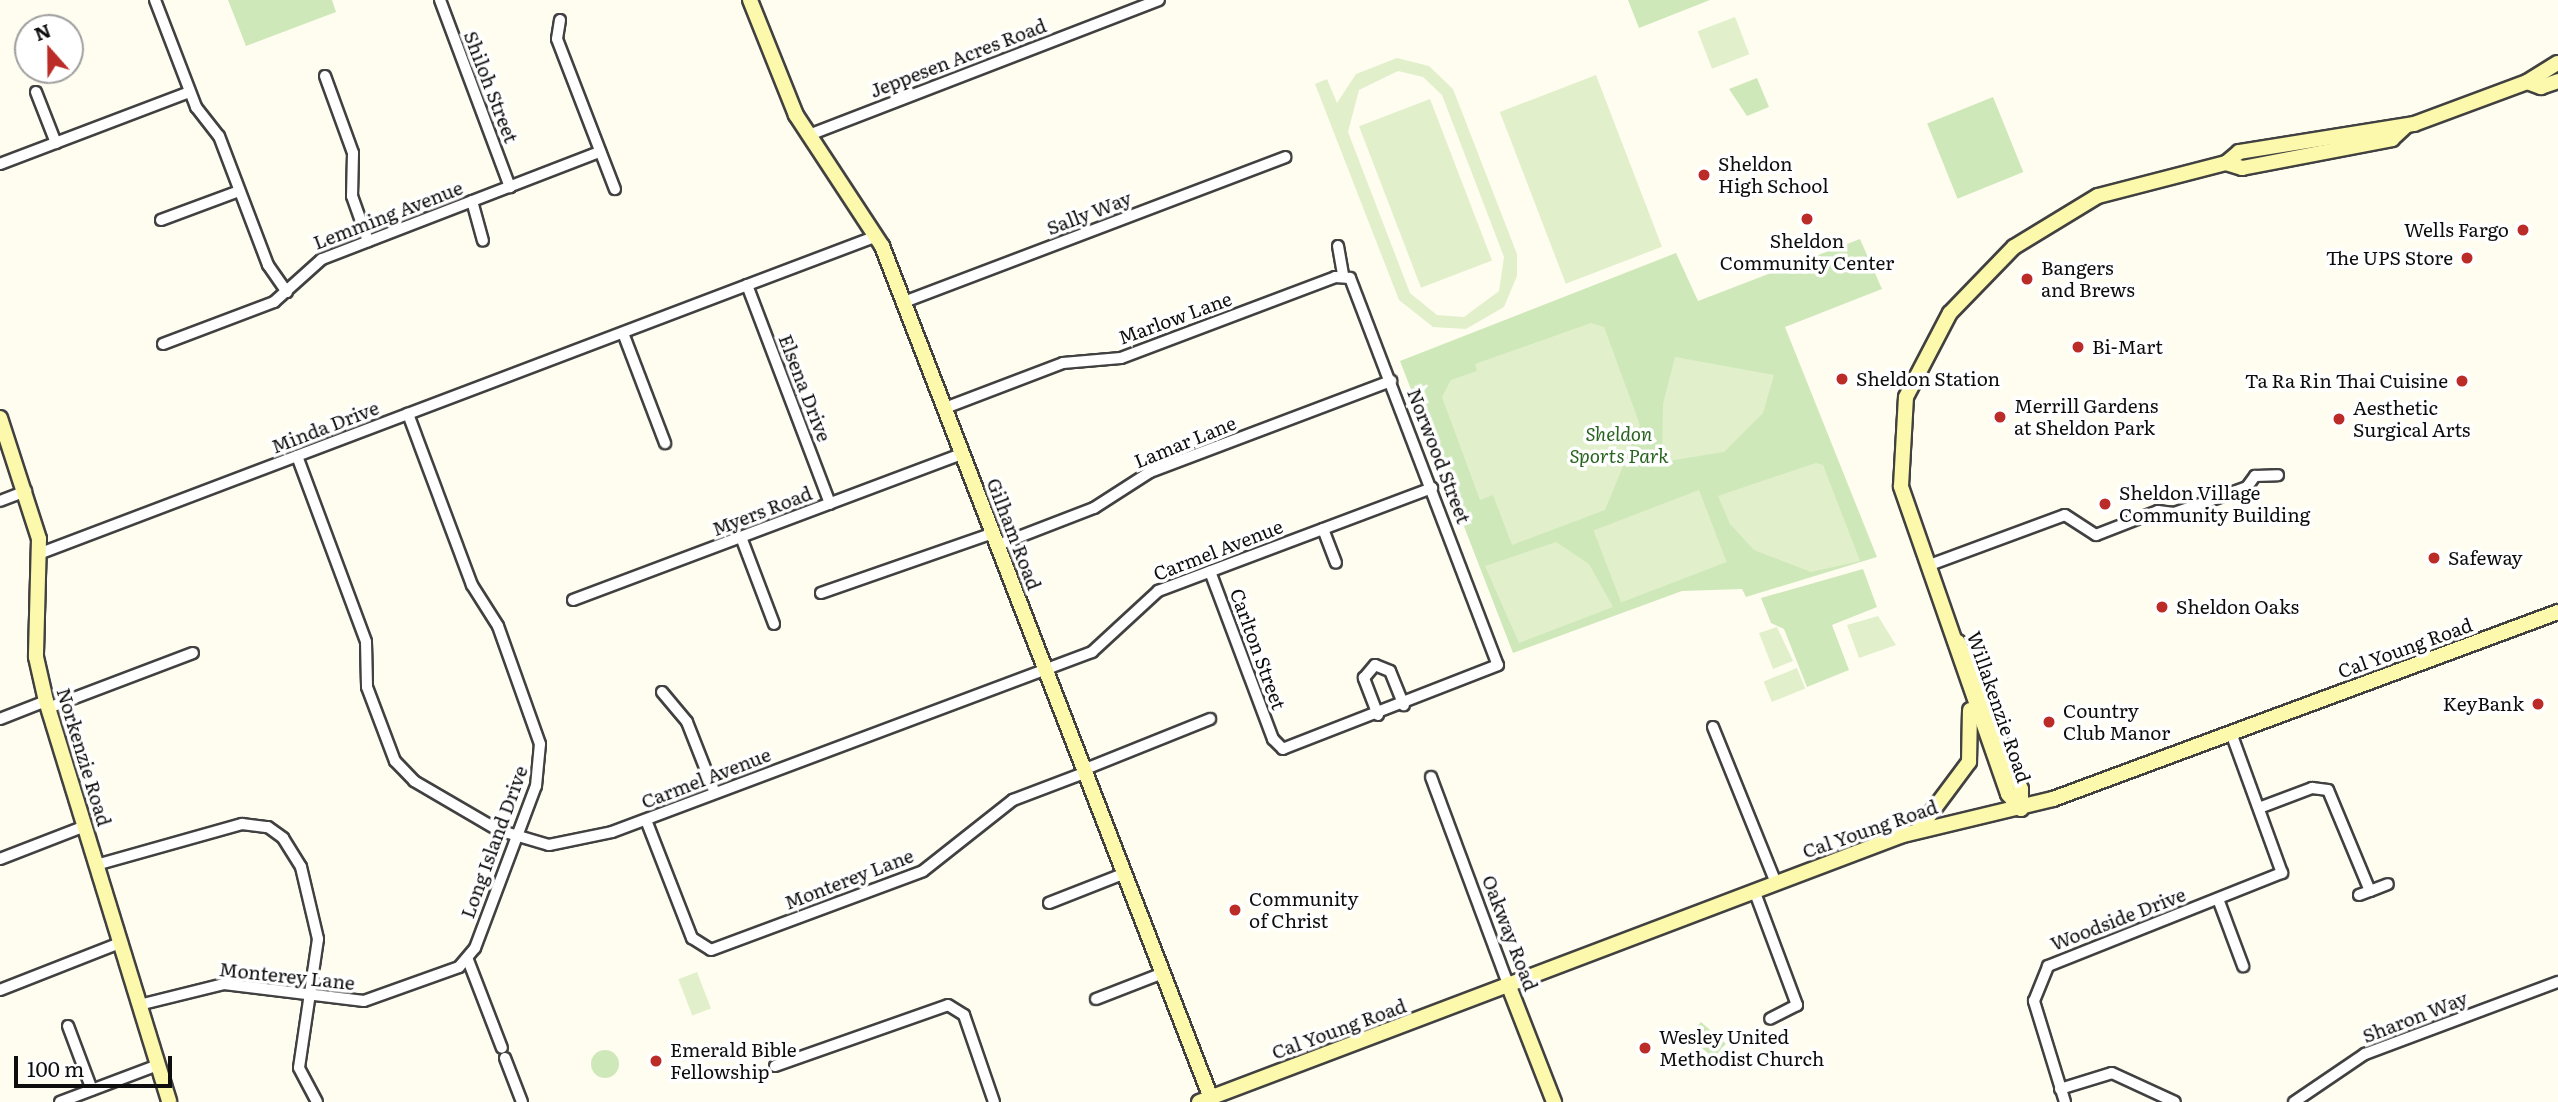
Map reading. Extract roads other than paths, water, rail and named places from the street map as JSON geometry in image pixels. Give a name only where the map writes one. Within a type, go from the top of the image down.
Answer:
[{"type":"street","points":[[155,0],[190,92],[219,136],[268,265],[287,292]]},
{"type":"street","name":"Shiloh Street","points":[[440,0],[510,187]]},
{"type":"street","name":"Gilham Road","points":[[750,0],[809,135],[877,236],[1122,874],[1163,973],[1205,1100]]},
{"type":"street","name":"Jeppesen Acres Road","points":[[809,135],[1159,0]]},
{"type":"street","points":[[560,20],[556,36],[615,189]]},
{"type":"street","name":"Willakenzie Road","points":[[2021,809],[2008,794],[1957,657],[1951,630],[1902,495],[1899,435],[1912,380],[1950,313],[1997,260],[2076,206],[2126,185],[2226,163],[2239,152],[2392,123],[2405,127],[2527,82],[2558,64]]},
{"type":"street","points":[[325,76],[354,153],[352,196],[368,241]]},
{"type":"street","name":"Willakenzie Road","points":[[2527,82],[2541,87],[2558,81]]},
{"type":"street","points":[[36,92],[56,143]]},
{"type":"street","points":[[0,164],[190,92]]},
{"type":"street","name":"Lemming Avenue","points":[[163,344],[287,292],[316,261],[600,152]]},
{"type":"street","name":"Sally Way","points":[[904,302],[1285,157]]},
{"type":"street","points":[[161,220],[239,191]]},
{"type":"street","points":[[472,201],[483,241]]},
{"type":"street","name":"Minda Drive","points":[[41,553],[877,236]]},
{"type":"street","points":[[1338,246],[1339,276]]},
{"type":"street","name":"Norwood Street","points":[[1339,276],[1354,283],[1499,663],[1404,705]]},
{"type":"street","name":"Marlow Lane","points":[[945,408],[1063,363],[1125,356],[1339,276]]},
{"type":"street","name":"Elsena Drive","points":[[747,285],[830,503]]},
{"type":"street","points":[[622,333],[665,443]]},
{"type":"street","name":"Lamar Lane","points":[[821,593],[1094,508],[1150,471],[1391,381]]},
{"type":"street","name":"Long Island Drive","points":[[408,414],[472,586],[498,626],[538,736],[538,779],[468,960]]},
{"type":"street","name":"Norkenzie Road","points":[[0,418],[26,491],[41,553],[36,657],[47,705],[169,1102]]},
{"type":"street","name":"Myers Road","points":[[573,600],[962,454]]},
{"type":"street","name":"Carmel Avenue","points":[[297,456],[366,642],[367,687],[395,761],[414,781],[516,838],[572,844],[646,820],[1098,649],[1154,592],[1432,488]]},
{"type":"street","points":[[1927,566],[2065,515],[2094,535],[2158,511],[2177,513],[2245,488],[2255,476],[2278,475]]},
{"type":"street","points":[[0,501],[26,491]]},
{"type":"street","points":[[1324,529],[1336,563]]},
{"type":"street","points":[[741,537],[774,624]]},
{"type":"street","name":"Carlton Street","points":[[1210,571],[1273,739],[1291,749],[1378,715]]},
{"type":"street","name":"Cal Young Road","points":[[1205,1100],[1918,830],[2021,809],[2558,612]]},
{"type":"street","name":"Willakenzie Road","points":[[1951,630],[1978,678],[2021,789],[2021,809]]},
{"type":"street","points":[[0,719],[193,653]]},
{"type":"street","points":[[1918,830],[1957,785],[1972,750],[1957,657]]},
{"type":"street","points":[[1375,664],[1391,671],[1404,705],[1378,715],[1364,678],[1375,664]]},
{"type":"street","points":[[663,692],[687,722],[715,793]]},
{"type":"street","points":[[1083,771],[1210,719]]},
{"type":"street","points":[[1713,727],[1776,883]]},
{"type":"street","name":"Woodside Drive","points":[[2065,1102],[2036,1009],[2039,978],[2060,957],[2282,873],[2231,733]]},
{"type":"street","name":"Monterey Lane","points":[[646,820],[692,938],[712,950],[909,877],[946,856],[1013,800],[1083,771]]},
{"type":"street","name":"Oakway Road","points":[[1431,777],[1554,1102]]},
{"type":"street","points":[[2259,808],[2315,788],[2331,792],[2370,891]]},
{"type":"street","points":[[96,865],[242,824],[268,827],[294,851],[304,876],[318,939],[312,997],[299,1068],[317,1102]]},
{"type":"street","points":[[0,859],[85,826]]},
{"type":"street","points":[[1049,903],[1122,874]]},
{"type":"street","points":[[2359,895],[2388,884]]},
{"type":"street","points":[[1754,891],[1797,1005],[1770,1019]]},
{"type":"street","points":[[2218,899],[2243,966]]},
{"type":"street","points":[[0,989],[120,943]]},
{"type":"street","points":[[468,960],[522,1102]]},
{"type":"street","name":"Monterey Lane","points":[[139,1005],[224,984],[312,997],[372,999],[468,960]]},
{"type":"street","points":[[1096,999],[1163,973]]},
{"type":"street","points":[[2027,973],[2039,978]]},
{"type":"street","name":"Sharon Way","points":[[2294,1102],[2365,1054],[2558,982]]},
{"type":"street","points":[[775,1066],[948,1004],[964,1015],[994,1102]]},
{"type":"street","points":[[68,1026],[92,1090]]},
{"type":"street","points":[[60,1102],[158,1065]]},
{"type":"street","points":[[2060,1089],[2112,1073],[2175,1102]]},
{"type":"place","name":"Sheldon High School","points":[[1704,175]]},
{"type":"place","name":"Sheldon Community Center","points":[[1807,219]]},
{"type":"place","name":"Wells Fargo","points":[[2523,230]]},
{"type":"place","name":"The UPS Store","points":[[2467,258]]},
{"type":"place","name":"Bangers and Brews","points":[[2027,279]]},
{"type":"place","name":"Bi-Mart","points":[[2078,347]]},
{"type":"place","name":"Sheldon Station","points":[[1842,379]]},
{"type":"place","name":"Ta Ra Rin Thai Cuisine","points":[[2462,381]]},
{"type":"place","name":"Merrill Gardens at Sheldon Park","points":[[2000,417]]},
{"type":"place","name":"Aesthetic Surgical Arts","points":[[2339,419]]},
{"type":"place","name":"Sheldon Village Community Building","points":[[2105,504]]},
{"type":"place","name":"Safeway","points":[[2434,558]]},
{"type":"place","name":"Sheldon Oaks","points":[[2162,607]]},
{"type":"place","name":"KeyBank","points":[[2538,704]]},
{"type":"place","name":"Country Club Manor","points":[[2049,722]]},
{"type":"place","name":"Community of Christ","points":[[1235,910]]},
{"type":"place","name":"Wesley United Methodist Church","points":[[1645,1048]]},
{"type":"place","name":"Emerald Bible Fellowship","points":[[656,1061]]},
{"type":"park label","name":"Sheldon Sports Park","points":[[1619,445]]}]
